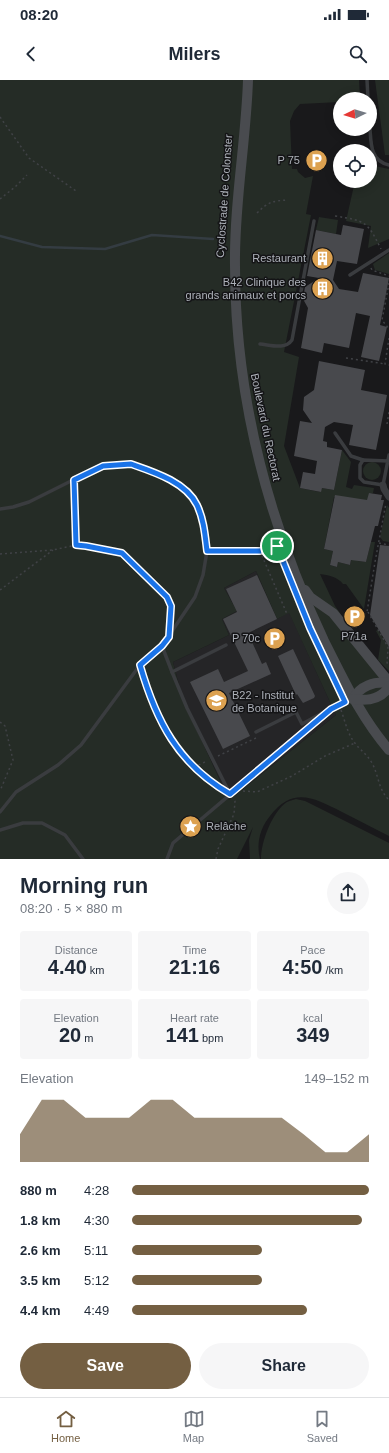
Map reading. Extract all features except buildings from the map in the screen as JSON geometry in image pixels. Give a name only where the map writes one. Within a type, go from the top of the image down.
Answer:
[{"type":"main road","name":"Boulevard du Rectorat","points":[[248,80],[235,234],[235,290],[238,333],[246,396],[260,466],[274,515],[292,568],[310,611],[353,699],[389,750]]},
{"type":"main road","points":[[292,568],[307,594],[320,605],[333,613],[389,683]]},
{"type":"main road","points":[[389,683],[383,693],[375,698],[365,700],[353,699],[358,691],[371,684],[389,683]]},
{"type":"street","points":[[383,485],[388,500]]},
{"type":"lane","points":[[367,80],[368,92]]},
{"type":"lane","points":[[377,159],[389,165]]},
{"type":"lane","points":[[260,344],[282,346],[289,344],[292,340],[314,221]]},
{"type":"lane","points":[[350,275],[389,250]]},
{"type":"lane","points":[[336,433],[351,456],[363,460],[388,461]]},
{"type":"lane","points":[[363,460],[360,465],[360,478],[364,482],[383,485],[389,454]]},
{"type":"lane","points":[[0,509],[29,502],[103,466],[131,464],[158,473],[186,490],[197,505],[204,527],[207,551],[203,576],[195,597],[162,646],[140,665],[81,745],[58,765],[16,792],[0,812]]},
{"type":"lane","points":[[172,672],[226,645]]},
{"type":"lane","points":[[162,646],[187,708],[211,759],[230,794]]},
{"type":"lane","points":[[256,732],[296,712],[302,724],[340,704],[353,699]]},
{"type":"lane","points":[[167,859],[173,843],[331,709]]},
{"type":"lane","points":[[0,830],[23,823],[42,823],[65,835],[83,859]]},
{"type":"path","points":[[0,117],[29,158],[76,192]]},
{"type":"path","points":[[0,199],[27,175]]},
{"type":"path","points":[[257,213],[266,204],[274,201],[288,200]]},
{"type":"path","points":[[335,216],[362,221],[371,230],[383,254]]},
{"type":"path","points":[[368,264],[372,270],[389,276]]},
{"type":"path","points":[[389,283],[382,320],[389,329]]},
{"type":"path","points":[[385,364],[389,338]]},
{"type":"path","points":[[346,358],[389,365]]},
{"type":"path","points":[[387,424],[389,412]]},
{"type":"path","points":[[74,480],[76,545]]},
{"type":"path","points":[[386,669],[388,647],[368,612],[378,543],[388,500]]},
{"type":"path","points":[[207,551],[260,551],[277,546],[275,540]]},
{"type":"path","points":[[378,543],[389,545]]},
{"type":"path","points":[[0,554],[53,550],[76,545],[122,553],[167,597],[171,606],[169,637]]},
{"type":"path","points":[[0,590],[53,550]]},
{"type":"path","points":[[260,551],[287,614]]},
{"type":"path","points":[[360,618],[368,612]]},
{"type":"path","points":[[140,665],[149,695],[163,726],[185,759],[216,786],[230,794],[235,801],[234,814],[218,849],[216,859]]},
{"type":"path","points":[[340,704],[348,733],[355,743],[367,754],[373,765],[384,795],[389,800]]},
{"type":"path","points":[[0,722],[5,726],[13,760],[0,791]]},
{"type":"path","points":[[194,767],[258,737],[256,732]]},
{"type":"path","points":[[236,790],[257,792],[292,776],[325,756],[355,743]]},
{"type":"shaded area","points":[[0,80],[359,80],[360,92],[333,92],[333,102],[300,104],[294,111],[290,121],[292,169],[297,169],[298,172],[305,178],[313,176],[306,214],[311,215],[284,352],[299,357],[284,446],[300,488],[320,492],[322,488],[334,490],[342,450],[351,462],[346,487],[352,489],[354,485],[374,488],[373,493],[369,494],[370,501],[334,497],[324,549],[333,551],[330,565],[337,567],[338,562],[350,565],[352,557],[358,561],[366,562],[371,542],[375,542],[364,609],[346,584],[343,584],[333,577],[320,574],[335,606],[389,682],[389,836],[322,802],[313,799],[296,798],[287,801],[279,807],[270,816],[261,831],[258,848],[260,859],[250,859],[249,840],[253,827],[237,859],[0,859]],"holes":[[[256,571],[277,619],[289,613],[336,715],[229,800],[182,698],[173,662],[229,635],[222,619],[237,611],[224,588]]]},
{"type":"shaded area","points":[[375,80],[389,80],[389,155],[385,155]]},
{"type":"shaded area","points":[[377,166],[389,169],[389,239],[368,248],[371,226],[346,221],[353,188],[377,188]]},
{"type":"shaded area","points":[[319,217],[338,220],[336,234],[316,230]]},
{"type":"shaded area","points":[[389,253],[389,274],[375,270],[373,264]]},
{"type":"shaded area","points":[[372,462],[378,465],[381,471],[378,477],[372,480],[366,477],[363,471],[366,465]]},
{"type":"shaded area","points":[[387,505],[389,508],[389,542],[383,541],[380,537]]},
{"type":"shaded area","points":[[256,571],[277,619],[289,612],[336,715],[229,800],[182,697],[173,662],[229,635],[222,619],[237,611],[224,588]]},
{"type":"shaded area","points":[[378,630],[389,645],[389,671],[378,660],[381,640],[376,631]]},
{"type":"shaded area","points":[[296,799],[305,801],[389,843],[389,859],[261,859],[265,836],[272,820],[287,802]]},
{"type":"waterway","points":[[0,236],[42,247],[105,249],[152,235],[213,239]]},
{"type":"place","name":"P 75","points":[[316,160]]},
{"type":"place","name":"Restaurant","points":[[322,258]]},
{"type":"place","name":"B42 Clinique des grands animaux et porcs","points":[[322,288]]},
{"type":"place","name":"P71a","points":[[354,616]]},
{"type":"place","name":"P 70c","points":[[275,638]]},
{"type":"place","name":"B22 - Institut de Botanique","points":[[216,701]]},
{"type":"place","name":"Relâche","points":[[190,826]]},
{"type":"route","points":[[131,464],[158,473],[186,490],[197,505],[204,527],[207,551],[260,551],[277,546],[295,594],[345,702],[331,709],[230,794],[216,786],[185,759],[163,726],[149,695],[140,665],[162,646],[169,637],[171,606],[167,597],[122,553],[76,545],[74,480],[103,466],[131,464]]}]
